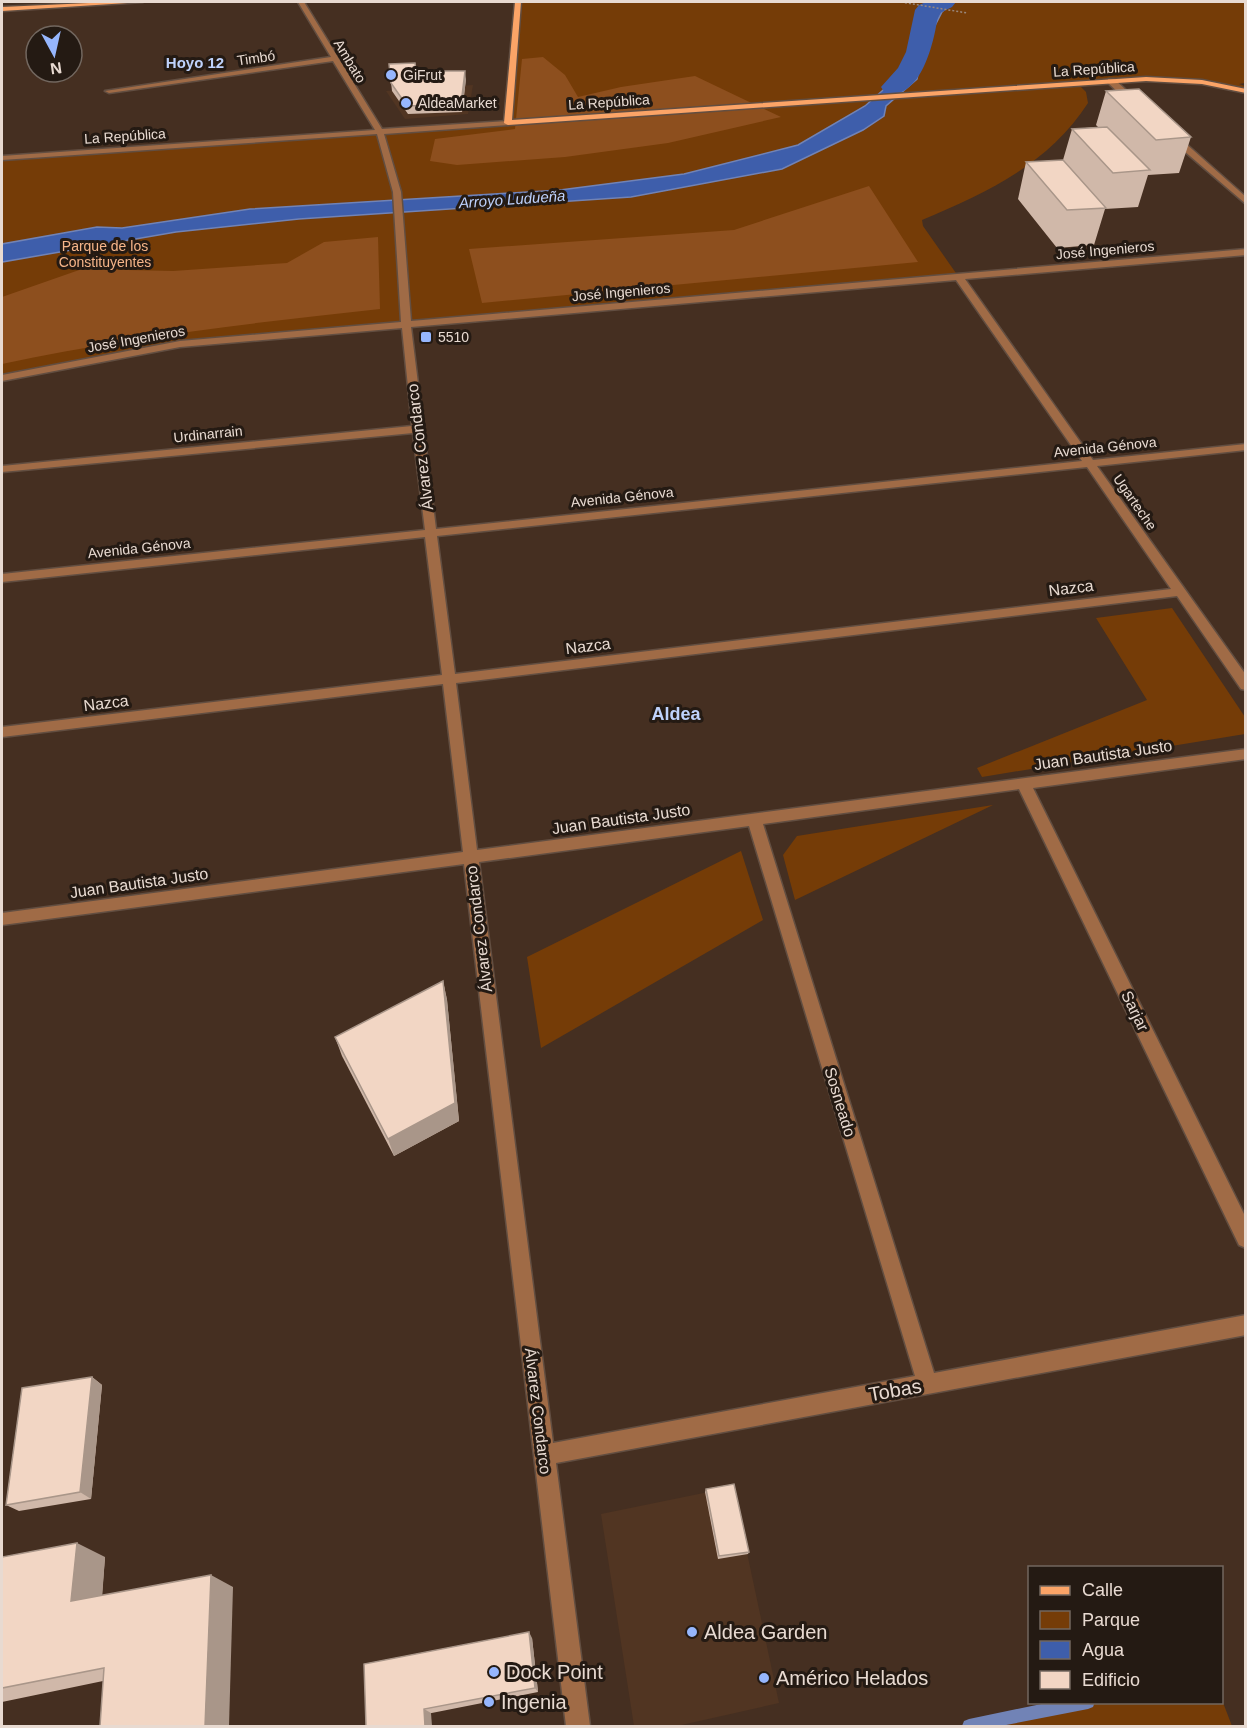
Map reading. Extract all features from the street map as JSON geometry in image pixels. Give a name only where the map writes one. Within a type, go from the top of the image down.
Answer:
[{"type":"main road","points":[[2,9],[140,2]]},
{"type":"main road","points":[[508,123],[518,2]]},
{"type":"main road","name":"La República","points":[[508,123],[1111,81],[1175,79],[1219,84],[1245,91]]},
{"type":"street","name":"Ambato","points":[[301,2],[380,132]]},
{"type":"street","name":"Timbó","points":[[109,91],[335,59]]},
{"type":"street","points":[[1111,81],[1141,109]]},
{"type":"street","name":"La República","points":[[2,158],[508,123]]},
{"type":"street","name":"Álvarez Condarco","points":[[380,132],[397,192],[406,324],[430,533],[578,1726]]},
{"type":"street","points":[[1167,132],[1245,202]]},
{"type":"street","name":"José Ingenieros","points":[[2,378],[180,344],[1245,252]]},
{"type":"street","name":"Ugarteche","points":[[958,276],[1245,686]]},
{"type":"street","name":"Urdinarrain","points":[[2,469],[418,429]]},
{"type":"street","name":"Avenida Génova","points":[[2,578],[1245,447]]},
{"type":"street","name":"Nazca","points":[[2,732],[1179,592]]},
{"type":"street","name":"Juan Bautista Justo","points":[[2,919],[1245,754]]},
{"type":"street","name":"Sarjar","points":[[1024,784],[1245,1239]]},
{"type":"street","name":"Sosneado","points":[[753,819],[927,1384]]},
{"type":"street","name":"Tobas","points":[[544,1455],[1245,1325]]},
{"type":"path","points":[[902,2],[967,13]]},
{"type":"shaded area","points":[[543,57],[565,75],[578,97],[621,87],[695,76],[781,117],[668,143],[565,157],[457,165],[430,161],[435,139],[515,129],[522,59]]},
{"type":"shaded area","points":[[473,85],[468,114],[405,119],[386,91]]},
{"type":"shaded area","points":[[869,186],[918,262],[482,303],[469,249],[734,230]]},
{"type":"shaded area","points":[[378,237],[380,309],[143,338],[2,364],[2,297],[82,269],[173,271],[287,263],[324,242]]},
{"type":"shaded area","name":"Aldea Garden","points":[[733,1487],[779,1703],[677,1726],[634,1726],[601,1514]]},
{"type":"green space","name":"Parque de los Constituyentes","points":[[518,2],[1245,2],[1245,83],[1239,84],[1245,86],[1245,91],[1175,79],[1078,84],[1086,92],[1088,103],[1055,143],[1035,160],[992,187],[922,220],[923,226],[958,276],[180,344],[2,378],[2,158],[507,123]]},
{"type":"green space","points":[[1172,608],[1245,717],[1245,734],[982,777],[977,768],[1147,700],[1096,618]]},
{"type":"green space","points":[[993,805],[795,900],[783,855],[797,836]]},
{"type":"green space","points":[[741,851],[763,920],[541,1048],[527,957]]},
{"type":"green space","points":[[1223,1703],[1232,1726],[980,1726],[1079,1704]]},
{"type":"water","name":"Arroyo Ludueña","points":[[953,2],[942,12],[923,49],[917,79],[886,106],[884,116],[863,130],[782,169],[631,197],[299,219],[176,232],[2,262],[2,244],[97,227],[122,228],[250,209],[560,190],[684,174],[798,145],[865,106],[908,68],[933,5]]},
{"type":"building","points":[[415,63],[416,71],[465,71],[461,104],[407,106],[391,83],[389,64]]},
{"type":"building","points":[[1139,89],[1191,137],[1156,140],[1106,91]]},
{"type":"building","points":[[1107,127],[1150,170],[1113,173],[1072,129]]},
{"type":"building","points":[[1063,160],[1106,208],[1067,210],[1026,162]]},
{"type":"building","points":[[443,981],[455,1103],[388,1139],[335,1037]]},
{"type":"building","points":[[92,1377],[80,1492],[6,1505],[22,1388]]},
{"type":"building","points":[[734,1484],[749,1552],[719,1556],[706,1489]]},
{"type":"building","points":[[77,1543],[71,1601],[211,1575],[205,1726],[100,1726],[104,1668],[2,1688],[2,1557]]},
{"type":"building","points":[[529,1632],[535,1688],[424,1709],[425,1726],[366,1726],[364,1664]]},
{"type":"waterway","name":"Arroyo Ludueña","points":[[894,87],[909,70],[918,52],[927,10],[944,2]]},
{"type":"waterway","points":[[969,1726],[1078,1704]]},
{"type":"place","name":"GiFrut","points":[[391,75]]},
{"type":"place","name":"AldeaMarket","points":[[406,103]]},
{"type":"place","name":"5510","points":[[426,337]]},
{"type":"place","name":"Aldea Garden","points":[[692,1632]]},
{"type":"place","name":"Dock Point","points":[[494,1672]]},
{"type":"place","name":"Américo Helados","points":[[764,1678]]},
{"type":"place","name":"Ingenia","points":[[489,1702]]},
{"type":"district","name":"Hoyo 12","points":[[195,62]]},
{"type":"district","name":"Aldea","points":[[676,714]]}]
